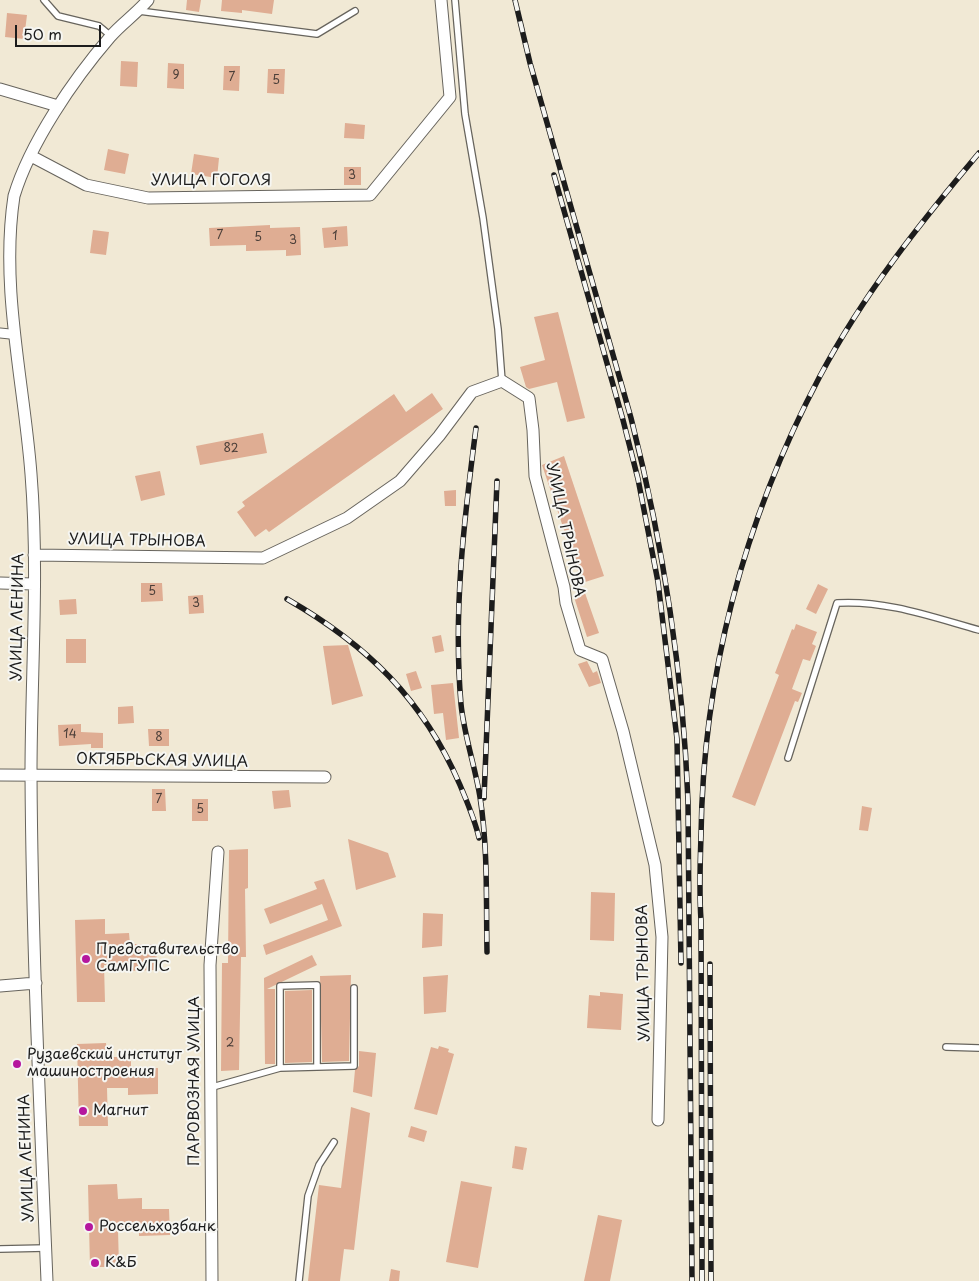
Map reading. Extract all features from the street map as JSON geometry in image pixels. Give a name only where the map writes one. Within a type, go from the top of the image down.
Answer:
[{"type":"street","name":"УЛИЦА ЛЕНИНА","points":[[48,1281],[36,984],[31,774],[34,555],[31,472],[5,334],[4,244],[14,196],[31,156],[58,106],[111,36],[139,11],[148,0]]},
{"type":"street","name":"УЛИЦА ГОГОЛЯ","points":[[31,156],[86,185],[148,198],[370,195],[450,97],[441,0]]},
{"type":"street","points":[[0,89],[58,106]]},
{"type":"street","name":"УЛИЦА ТРЫНОВА","points":[[34,555],[262,558],[347,518],[400,481],[439,436],[472,392],[502,381],[529,398],[533,430],[535,476],[564,587],[566,603],[580,650],[602,659],[623,731],[655,866],[662,937],[658,1120]]},
{"type":"street","points":[[0,583],[33,584]]},
{"type":"street","name":"ОКТЯБРЬСКАЯ УЛИЦА","points":[[0,775],[324,777]]},
{"type":"street","name":"ПАРОВОЗНАЯ УЛИЦА","points":[[212,1281],[209,1088],[210,965],[218,852]]},
{"type":"street","points":[[0,986],[36,984]]},
{"type":"lane","points":[[44,0],[58,16],[99,26],[111,36]]},
{"type":"lane","points":[[455,0],[464,114],[483,218],[498,329],[502,381]]},
{"type":"lane","points":[[139,11],[318,34],[355,11]]},
{"type":"lane","points":[[788,758],[837,603],[864,602],[893,606],[979,630]]},
{"type":"lane","points":[[280,1068],[280,986],[317,985],[317,1067]]},
{"type":"lane","points":[[209,1088],[280,1068],[354,1066],[354,988]]},
{"type":"lane","points":[[946,1048],[979,1048]]},
{"type":"lane","points":[[299,1281],[308,1196],[319,1165],[334,1142]]},
{"type":"lane","points":[[0,1249],[46,1248]]},
{"type":"building","points":[[187,0],[201,0],[199,12],[186,10]]},
{"type":"building","points":[[222,0],[274,0],[272,14],[242,10],[242,13],[221,11]]},
{"type":"building","points":[[7,13],[27,15],[24,39],[5,37]]},
{"type":"building","points":[[121,61],[138,62],[137,87],[120,86]]},
{"type":"building","points":[[168,63],[184,64],[184,89],[167,88]]},
{"type":"building","points":[[224,66],[240,66],[239,91],[223,90]]},
{"type":"building","points":[[268,69],[285,69],[284,94],[267,93]]},
{"type":"building","points":[[345,123],[365,125],[364,139],[344,138]]},
{"type":"building","points":[[108,149],[129,154],[125,174],[104,170]]},
{"type":"building","points":[[194,154],[219,158],[217,178],[191,174]]},
{"type":"building","points":[[344,167],[361,167],[361,185],[344,185]]},
{"type":"building","points":[[270,225],[270,228],[300,227],[301,255],[286,256],[286,250],[246,251],[246,245],[210,246],[209,228]]},
{"type":"building","points":[[347,226],[348,246],[324,248],[322,228]]},
{"type":"building","points":[[93,230],[109,232],[106,255],[90,253]]},
{"type":"building","points":[[558,312],[585,418],[567,422],[557,382],[529,389],[526,387],[520,367],[545,360],[534,317]]},
{"type":"building","points":[[432,393],[443,409],[269,532],[266,529],[255,537],[237,512],[245,506],[242,502],[394,394],[406,412]]},
{"type":"building","points":[[263,433],[267,453],[200,465],[196,446]]},
{"type":"building","points":[[564,456],[604,576],[582,583],[542,465]]},
{"type":"building","points":[[160,471],[165,495],[141,501],[135,476]]},
{"type":"building","points":[[456,490],[456,506],[445,506],[444,491]]},
{"type":"building","points":[[141,583],[162,583],[163,601],[141,602]]},
{"type":"building","points":[[818,584],[828,589],[816,614],[806,609]]},
{"type":"building","points":[[585,593],[599,633],[587,637],[574,597]]},
{"type":"building","points":[[203,595],[204,613],[189,614],[188,596]]},
{"type":"building","points":[[76,599],[77,614],[60,615],[59,600]]},
{"type":"building","points":[[796,624],[817,632],[812,644],[816,646],[810,661],[803,659],[792,689],[802,693],[798,702],[795,701],[755,806],[732,797],[779,675],[775,673],[792,629],[794,630]]},
{"type":"building","points":[[441,635],[444,651],[435,653],[432,637]]},
{"type":"building","points":[[66,639],[86,639],[86,663],[66,663]]},
{"type":"building","points":[[348,645],[363,696],[332,705],[323,646]]},
{"type":"building","points":[[587,661],[593,673],[597,671],[601,683],[589,687],[578,664]]},
{"type":"building","points":[[416,671],[422,688],[411,691],[406,674]]},
{"type":"building","points":[[453,683],[459,738],[446,740],[443,713],[434,714],[431,685]]},
{"type":"building","points":[[133,706],[134,723],[118,724],[118,707]]},
{"type":"building","points":[[81,724],[81,732],[103,733],[103,748],[91,748],[91,744],[59,746],[58,725]]},
{"type":"building","points":[[148,729],[169,729],[169,746],[149,746]]},
{"type":"building","points":[[152,789],[165,789],[166,811],[152,811]]},
{"type":"building","points":[[289,790],[291,807],[274,809],[272,791]]},
{"type":"building","points":[[192,799],[208,799],[208,821],[192,821]]},
{"type":"building","points":[[862,806],[872,808],[868,831],[859,830]]},
{"type":"building","points":[[348,839],[388,853],[396,877],[356,890]]},
{"type":"building","points":[[248,849],[248,888],[245,889],[246,957],[241,957],[239,1070],[221,1071],[222,963],[228,963],[229,850]]},
{"type":"building","points":[[324,879],[342,926],[266,955],[263,945],[328,920],[322,904],[270,924],[264,909],[317,889],[314,882]]},
{"type":"building","points":[[591,892],[615,893],[614,941],[590,940]]},
{"type":"building","points":[[423,913],[443,914],[442,946],[422,948]]},
{"type":"building","points":[[105,919],[105,934],[129,933],[130,944],[156,944],[157,970],[126,971],[126,964],[104,965],[105,1002],[77,1002],[75,920]]},
{"type":"building","points":[[312,955],[317,965],[267,989],[275,989],[275,1064],[265,1064],[264,978]]},
{"type":"building","points":[[351,975],[349,1061],[322,1062],[320,976]]},
{"type":"building","points":[[448,975],[446,1012],[424,1014],[423,977]]},
{"type":"building","points":[[312,990],[312,1062],[285,1063],[285,991]]},
{"type":"building","points":[[600,992],[623,994],[621,1030],[587,1028],[589,995],[600,996]]},
{"type":"building","points":[[106,1043],[107,1057],[131,1057],[131,1068],[158,1068],[158,1094],[128,1095],[128,1088],[107,1088],[108,1126],[79,1126],[77,1044]]},
{"type":"building","points":[[439,1046],[449,1049],[448,1052],[454,1054],[437,1115],[414,1109],[431,1047],[438,1049]]},
{"type":"building","points":[[359,1051],[376,1053],[372,1097],[353,1092],[355,1070],[359,1066]]},
{"type":"building","points":[[351,1107],[370,1113],[354,1250],[344,1249],[340,1281],[308,1281],[319,1185],[341,1188]]},
{"type":"building","points":[[411,1126],[427,1131],[424,1142],[408,1137]]},
{"type":"building","points":[[515,1146],[527,1148],[523,1170],[512,1168]]},
{"type":"building","points":[[461,1181],[492,1187],[478,1268],[446,1262]]},
{"type":"building","points":[[117,1184],[118,1199],[142,1198],[142,1209],[169,1209],[170,1235],[139,1236],[139,1229],[118,1230],[119,1267],[90,1267],[88,1185]]},
{"type":"building","points":[[598,1215],[622,1220],[610,1281],[584,1281]]},
{"type":"building","points":[[391,1269],[400,1271],[399,1281],[389,1281]]},
{"type":"railway","points":[[515,0],[530,63],[631,418],[653,513],[670,608],[681,704],[688,801],[692,1281]]},
{"type":"railway","points":[[702,1281],[701,836],[704,775],[710,716],[719,657],[733,599],[749,542],[770,486],[793,430],[820,376],[874,288],[935,206],[979,153]]},
{"type":"railway","points":[[554,175],[623,420],[638,479],[658,582],[677,739],[681,963]]},
{"type":"railway","points":[[476,428],[467,497],[458,635],[462,716],[483,816],[487,952]]},
{"type":"railway","points":[[484,798],[497,481]]},
{"type":"railway","points":[[287,599],[343,635],[390,677],[410,700],[429,726],[445,754],[468,804],[479,838]]},
{"type":"railway","points":[[710,964],[711,1281]]},
{"type":"place","name":"Представительство СамГУПС","points":[[86,959]]},
{"type":"place","name":"Рузаевский институт машиностроения","points":[[17,1064]]},
{"type":"place","name":"Магнит","points":[[83,1111]]},
{"type":"place","name":"Россельхозбанк","points":[[89,1227]]},
{"type":"place","name":"К&Б","points":[[95,1263]]}]
